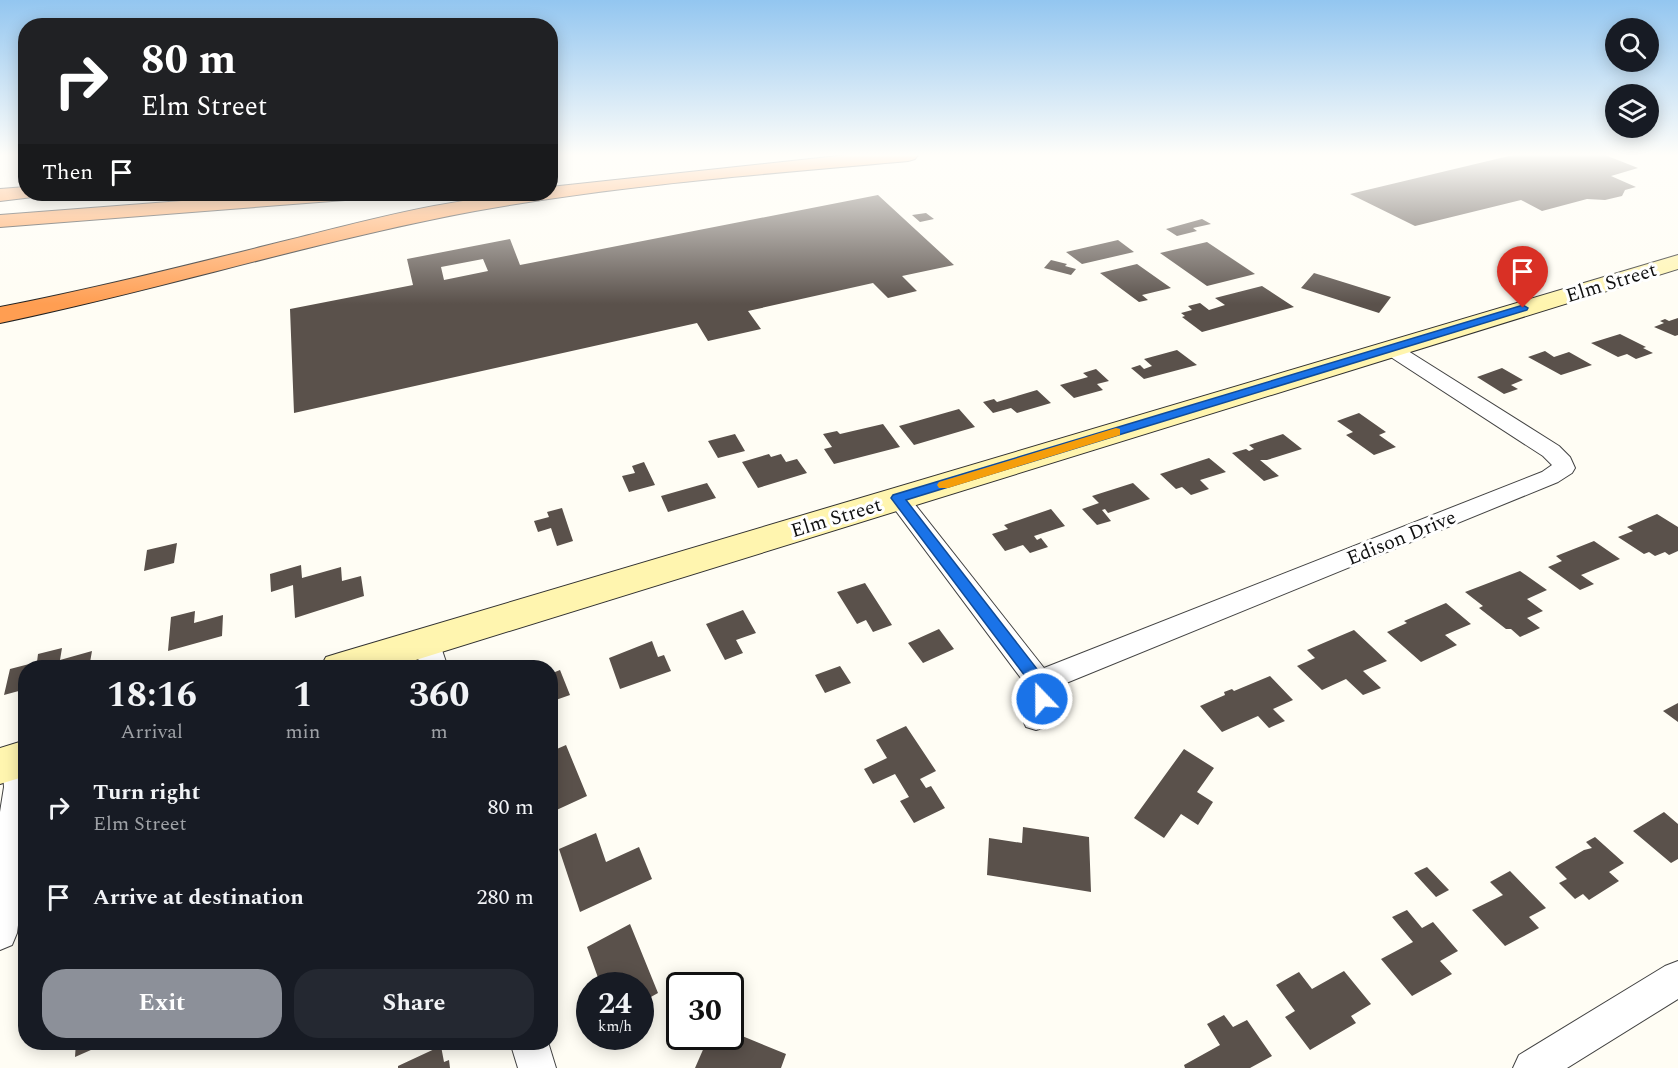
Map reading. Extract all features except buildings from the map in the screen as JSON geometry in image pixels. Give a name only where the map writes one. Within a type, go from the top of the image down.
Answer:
[{"type":"highway","points":[[0,221],[206,205]]},
{"type":"highway","points":[[0,315],[406,219],[484,205]]},
{"type":"street","name":"Elm Street","points":[[396,660],[431,655],[898,498],[1678,262]]},
{"type":"street","name":"Edison Drive","points":[[1039,682],[1550,477],[1564,468],[1562,462],[1551,451],[1390,348]]},
{"type":"street","points":[[898,498],[1039,682],[1042,699],[1036,718]]},
{"type":"street","points":[[14,761],[18,782]]},
{"type":"street","points":[[0,933],[18,795]]},
{"type":"street","points":[[1532,1068],[1678,979]]},
{"type":"street","points":[[531,1050],[537,1068]]},
{"type":"slow traffic","points":[[943,485],[1116,432]]},
{"type":"route","points":[[1042,699],[1039,682],[898,498],[1523,308]]}]
